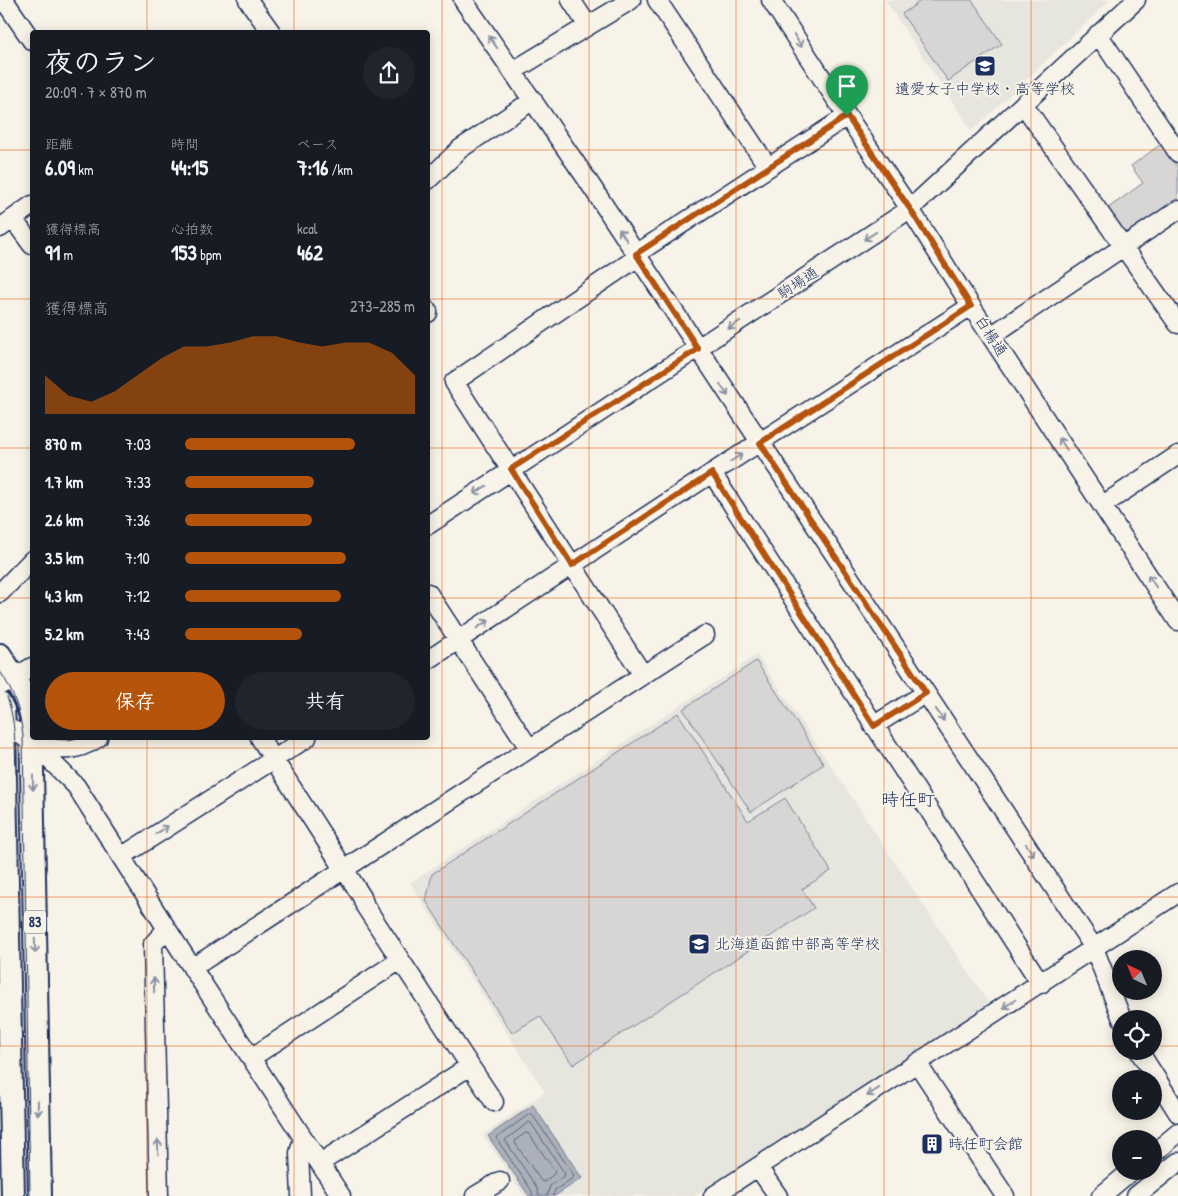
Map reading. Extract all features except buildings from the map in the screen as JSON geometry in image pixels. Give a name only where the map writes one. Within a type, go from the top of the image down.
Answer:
[{"type":"main road","name":"83","points":[[0,655],[16,677],[30,712]]},
{"type":"main road","name":"83","points":[[0,704],[3,710],[4,726],[5,1010],[13,1196]]},
{"type":"main road","name":"83","points":[[32,740],[40,1196]]},
{"type":"street","points":[[4,0],[30,38]]},
{"type":"street","points":[[248,0],[270,30]]},
{"type":"street","points":[[463,0],[514,71],[637,255],[1094,948],[1118,1010]]},
{"type":"street","points":[[571,0],[588,26]]},
{"type":"street","points":[[514,71],[631,0]]},
{"type":"street","points":[[657,0],[768,166]]},
{"type":"street","name":"白楊通","points":[[772,0],[1178,622]]},
{"type":"street","name":"駒場通","points":[[430,524],[910,209],[1136,0]]},
{"type":"street","points":[[1098,34],[1178,153]]},
{"type":"street","points":[[430,178],[460,149],[533,100]]},
{"type":"street","points":[[1023,104],[1178,324]]},
{"type":"street","points":[[643,675],[454,382],[768,166],[847,116]]},
{"type":"street","points":[[30,207],[7,223],[30,244]]},
{"type":"street","points":[[991,336],[1178,210]]},
{"type":"street","points":[[430,659],[712,473],[971,306]]},
{"type":"street","points":[[1102,505],[1178,455]]},
{"type":"street","points":[[712,473],[1041,984]]},
{"type":"street","points":[[0,592],[30,562]]},
{"type":"street","points":[[430,596],[530,748]]},
{"type":"street","points":[[192,968],[705,634]]},
{"type":"street","points":[[874,726],[926,693]]},
{"type":"street","points":[[4,726],[32,743],[76,786],[166,929],[342,1196]]},
{"type":"street","points":[[32,743],[55,750],[72,749],[87,745],[95,740]]},
{"type":"street","points":[[261,740],[344,868],[362,897],[365,906],[494,1102]]},
{"type":"street","points":[[121,857],[304,740]]},
{"type":"street","points":[[713,1196],[1178,893]]},
{"type":"street","points":[[159,1196],[153,944],[166,929]]},
{"type":"street","points":[[251,1058],[400,960]]},
{"type":"street","points":[[1145,1060],[1178,1113]]},
{"type":"street","points":[[917,1063],[1005,1196]]},
{"type":"street","points":[[320,1163],[470,1066]]},
{"type":"street","points":[[1162,1146],[1178,1133]]},
{"type":"street","points":[[301,1196],[299,1153],[303,1138]]},
{"type":"street","points":[[1136,1196],[1178,1162]]},
{"type":"street","points":[[758,1167],[778,1196]]},
{"type":"street","points":[[1101,1196],[1120,1180]]},
{"type":"street","points":[[475,1196],[500,1181]]},
{"type":"shaded area","name":"遺愛女子中学校・高等学校","points":[[885,0],[1110,0],[972,131]]},
{"type":"shaded area","points":[[922,0],[972,0],[1002,44],[948,81],[902,14]]},
{"type":"shaded area","points":[[1161,144],[1178,168],[1178,205],[1129,239],[1107,209],[1143,183],[1131,166]]},
{"type":"shaded area","name":"北海道函館中部高等学校","points":[[757,655],[990,1005],[694,1196],[524,1196],[483,1135],[545,1092],[410,883]]},
{"type":"shaded area","points":[[756,661],[824,764],[751,812],[683,709]]},
{"type":"shaded area","points":[[678,713],[748,821],[785,798],[831,871],[802,889],[814,908],[573,1065],[540,1016],[512,1033],[426,901],[432,874]]},
{"type":"water","points":[[533,1105],[582,1178],[555,1196],[529,1196],[488,1136]]},
{"type":"tram line","points":[[0,671],[16,702],[23,736],[30,1196]]},
{"type":"tram line","points":[[7,697],[14,725],[16,774]]},
{"type":"place","name":"遺愛女子中学校・高等学校","points":[[985,66]]},
{"type":"place","name":"北海道函館中部高等学校","points":[[699,944]]},
{"type":"place","name":"時任町会館","points":[[932,1144]]},
{"type":"district","name":"時任町","points":[[908,800]]},
{"type":"route","points":[[847,116],[910,209],[971,306],[760,443],[926,693],[874,726],[712,473],[572,565],[511,469],[698,349],[636,254],[847,116]]}]
